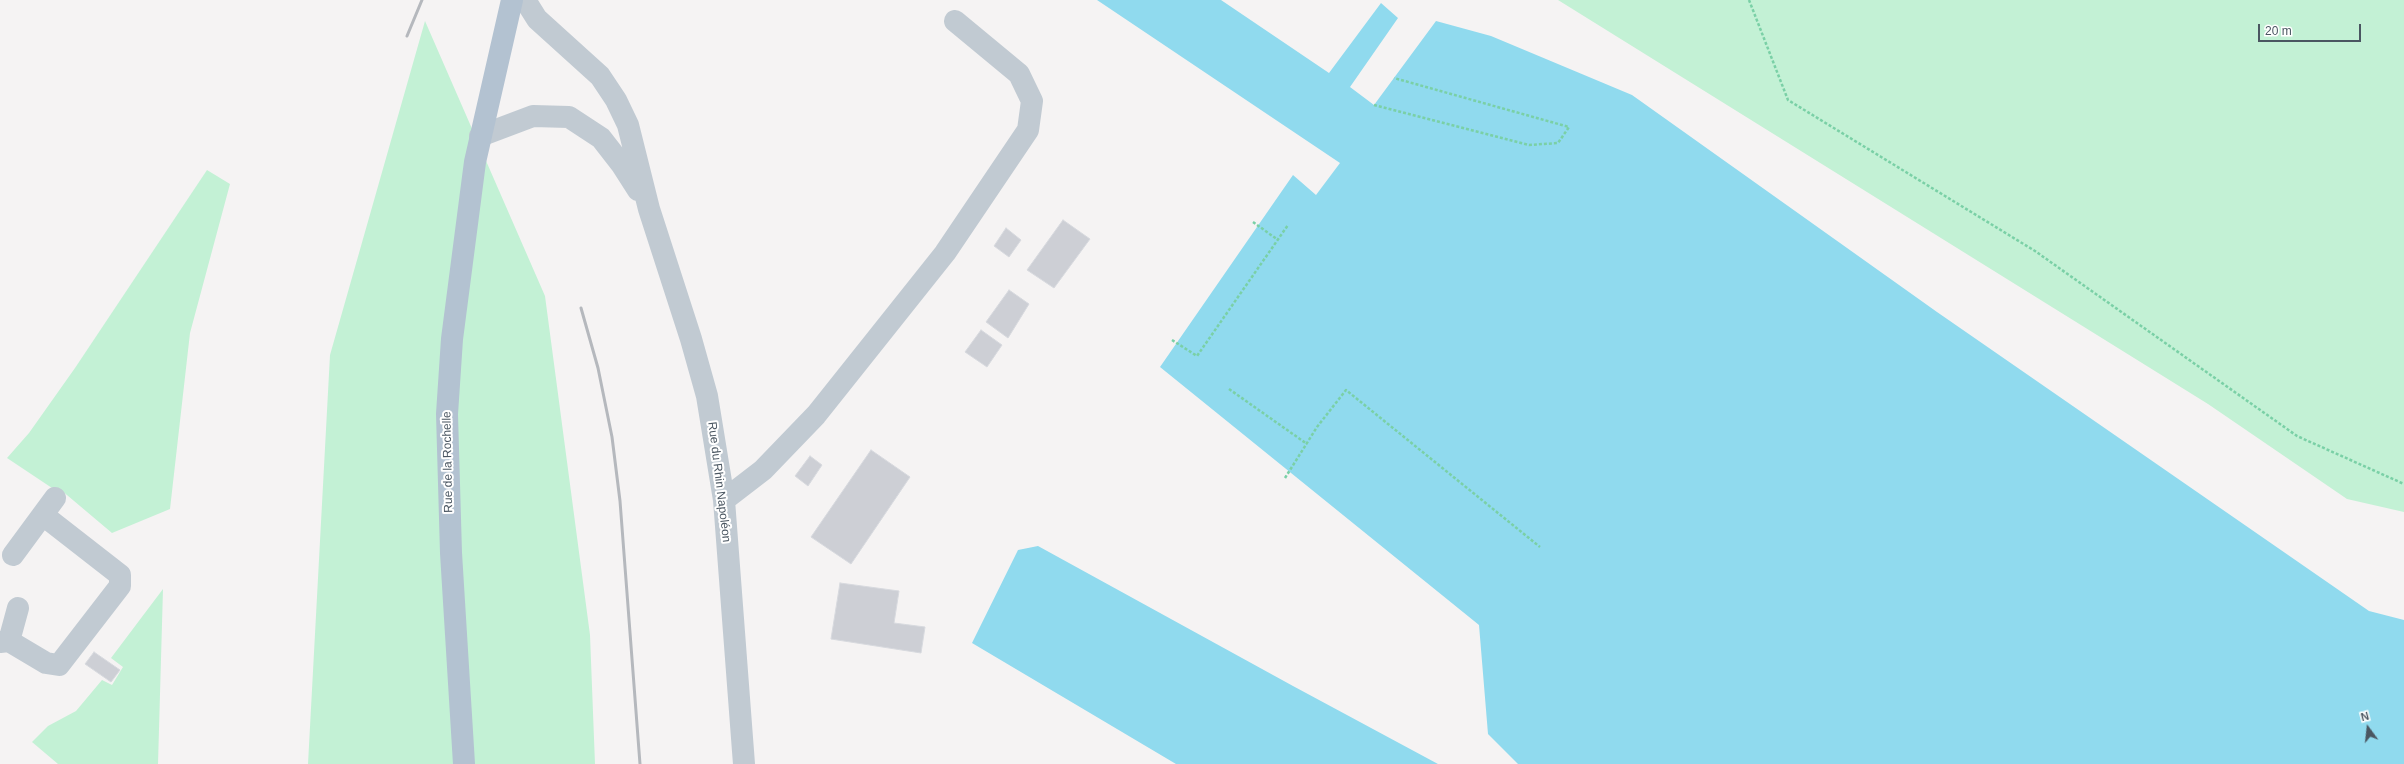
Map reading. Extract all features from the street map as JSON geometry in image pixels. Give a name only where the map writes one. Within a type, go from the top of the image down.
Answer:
[{"type":"main road","points":[[480,136],[497,58],[512,0]]},
{"type":"main road","name":"Rue de la Rochelle","points":[[464,764],[451,553],[446,414],[452,339],[474,162],[480,136]]},
{"type":"street","name":"Rue du Rhin Napoléon","points":[[524,0],[537,19],[600,76],[616,100],[628,125],[649,209],[691,338],[707,396],[724,500],[744,764]]},
{"type":"street","points":[[724,500],[763,470],[816,415],[945,253],[1028,130],[1032,101],[1020,74],[955,21]]},
{"type":"street","name":"Rue du Rhin Napoléon","points":[[480,136],[533,116],[569,117],[596,134],[622,164],[649,209]]},
{"type":"street","points":[[13,555],[49,506],[120,575],[120,586],[59,665],[46,663],[4,641],[18,608]]},
{"type":"path","points":[[1749,0],[1788,100],[2035,250],[2297,436],[2404,484]]},
{"type":"path","points":[[1374,105],[1529,145],[1558,143],[1569,127],[1394,78]]},
{"type":"path","points":[[1253,222],[1278,240]]},
{"type":"path","points":[[1172,340],[1197,356],[1288,225]]},
{"type":"path","points":[[1229,389],[1307,444]]},
{"type":"path","points":[[1286,478],[1307,444],[1346,390],[1540,547]]},
{"type":"green space","points":[[1558,0],[2404,0],[2404,512],[2347,499],[2208,404]]},
{"type":"green space","points":[[425,21],[545,296],[590,635],[595,764],[308,764],[330,355]]},
{"type":"green space","points":[[207,170],[230,184],[190,333],[170,509],[112,533],[61,490],[52,488],[7,458],[29,433],[75,368]]},
{"type":"green space","points":[[163,589],[158,764],[58,764],[32,742],[48,726],[76,711],[102,680],[112,685],[123,667],[111,658]]},
{"type":"water","points":[[1097,0],[1221,0],[1329,73],[1381,3],[1398,18],[1350,87],[1374,105],[1436,21],[1491,36],[1632,95],[1937,312],[2369,611],[2404,620],[2404,764],[1518,764],[1488,734],[1479,625],[1160,367],[1293,175],[1316,195],[1340,163]]},
{"type":"water","points":[[1038,546],[1438,764],[1176,764],[972,643],[1018,550]]},
{"type":"building","points":[[1063,220],[1090,239],[1054,288],[1027,270]]},
{"type":"building","points":[[1006,228],[1021,240],[1009,257],[994,246]]},
{"type":"building","points":[[1009,290],[1029,304],[1008,338],[986,322]]},
{"type":"building","points":[[981,330],[1002,345],[987,367],[965,352]]},
{"type":"building","points":[[871,450],[910,477],[851,564],[811,537]]},
{"type":"building","points":[[810,456],[822,465],[808,486],[795,476]]},
{"type":"building","points":[[840,583],[899,591],[894,623],[925,627],[921,653],[831,639]]},
{"type":"building","points":[[94,652],[120,670],[111,682],[85,664]]},
{"type":"railway","points":[[407,36],[422,0]]},
{"type":"railway","points":[[581,308],[598,368],[612,437],[620,501],[640,764]]}]
